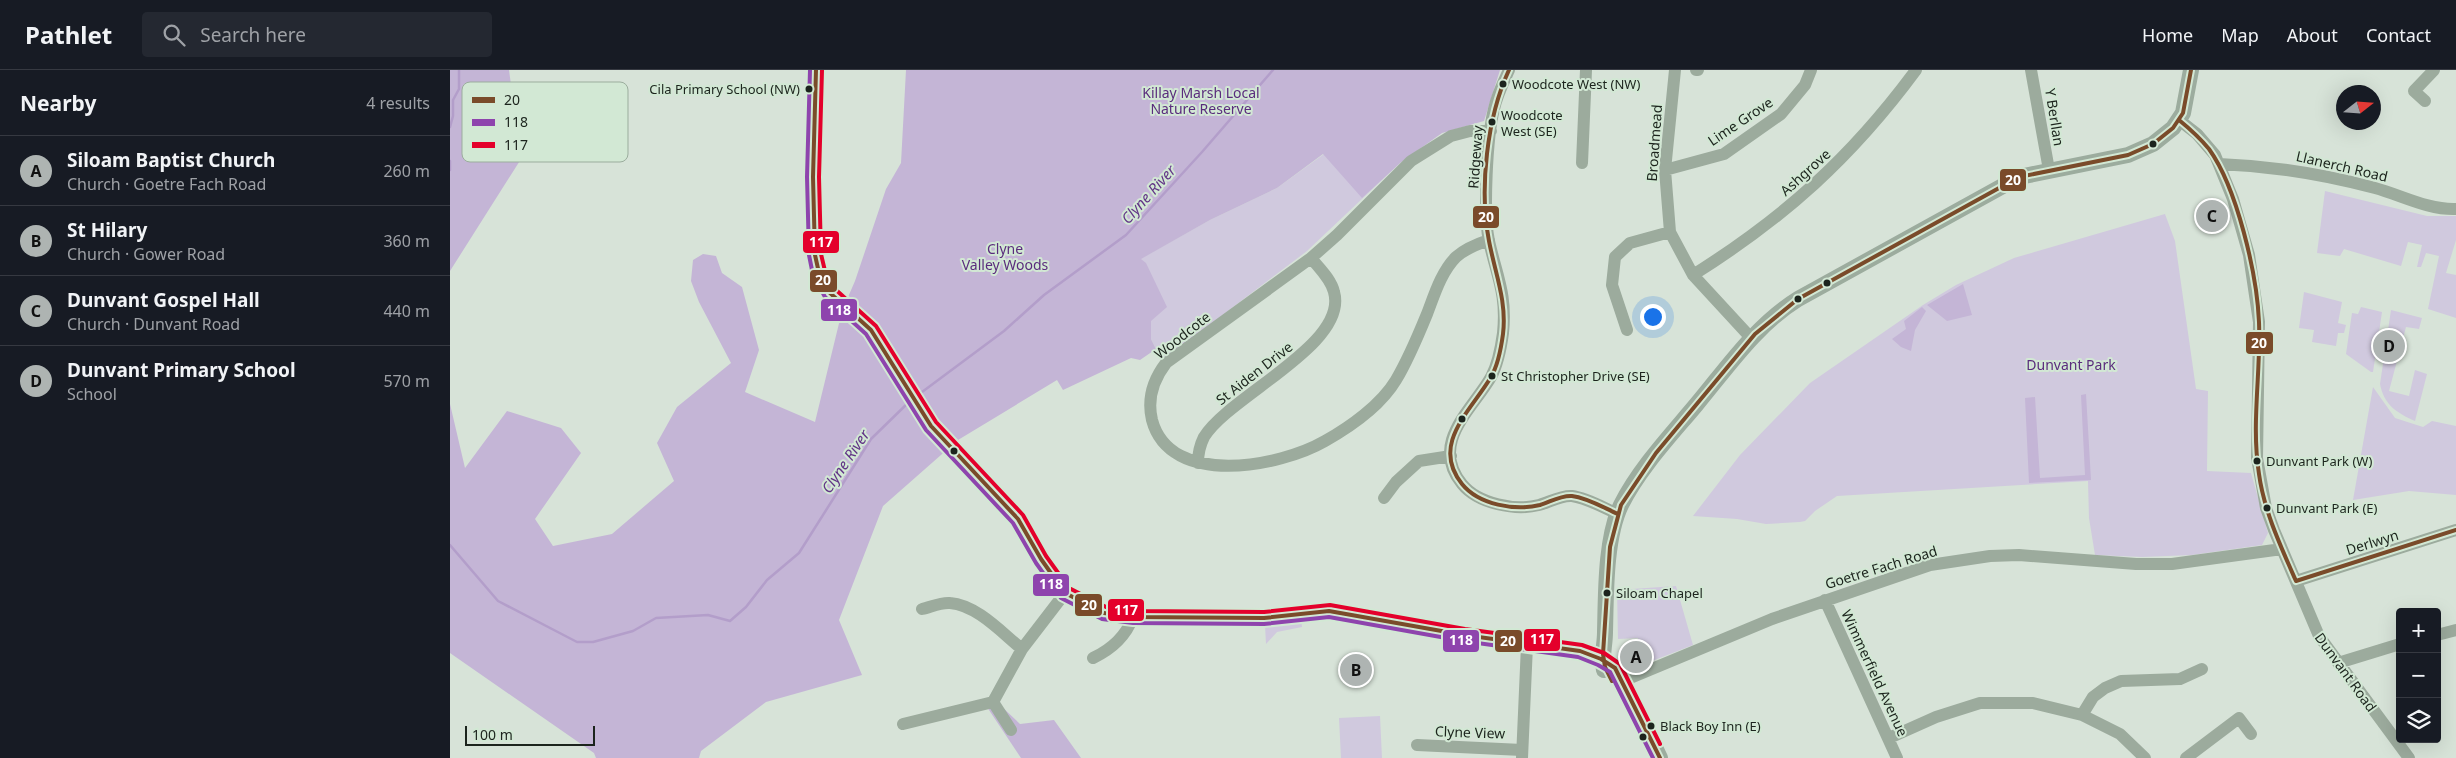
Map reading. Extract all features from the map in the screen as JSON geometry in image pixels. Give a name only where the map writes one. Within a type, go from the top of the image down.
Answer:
[{"type":"main road","points":[[816,70],[813,177],[816,255],[819,273],[830,293],[871,330],[888,354],[908,392],[932,426],[1018,520],[1041,559],[1065,593],[1104,613],[1133,617],[1264,618],[1329,611],[1527,645],[1580,651],[1601,659],[1615,668],[1657,752]]},
{"type":"main road","points":[[1657,752],[1638,727],[1616,687],[1606,674],[1601,659],[1605,636],[1606,585],[1618,514],[1638,478],[1666,441],[1773,316],[1806,295],[2019,177],[2139,151],[2164,136],[2179,120],[2186,104],[2191,70]]},
{"type":"street","name":"Ridgeway","points":[[1509,70],[1493,110],[1487,215],[1489,240],[1503,295],[1500,347],[1491,377],[1456,427],[1451,442],[1451,456],[1454,469],[1462,484],[1485,499],[1512,506],[1526,506],[1573,496],[1618,514]]},
{"type":"street","points":[[1581,164],[1587,94],[1586,70]]},
{"type":"street","name":"Broadmead","points":[[1675,70],[1665,170],[1670,232],[1693,274],[1734,322],[1752,339]]},
{"type":"street","name":"Lime Grove","points":[[1665,170],[1724,154],[1780,114],[1805,85],[1812,70]]},
{"type":"street","name":"Ashgrove","points":[[1693,274],[1778,218],[1821,179],[1849,153],[1916,70]]},
{"type":"street","name":"Y Berllan","points":[[2031,70],[2049,170]]},
{"type":"street","points":[[2425,101],[2411,95],[2434,70]]},
{"type":"street","name":"Dunvant Road","points":[[2179,120],[2209,147],[2219,164],[2233,198],[2254,277],[2259,322],[2257,458],[2266,508],[2319,636],[2409,758]]},
{"type":"street","name":"Woodcote","points":[[1489,240],[1476,244],[1462,253],[1447,268],[1396,381],[1378,401],[1325,441],[1308,450],[1266,462],[1244,465],[1198,463],[1180,456],[1158,434],[1150,413],[1151,394],[1159,372],[1174,357],[1310,258],[1337,235],[1411,161],[1431,147],[1460,133],[1481,130],[1491,131]]},
{"type":"street","name":"Llanerch Road","points":[[2219,164],[2266,165],[2321,175],[2376,188],[2442,210],[2456,209]]},
{"type":"street","points":[[1627,331],[1612,285],[1615,257],[1630,243],[1670,232]]},
{"type":"street","name":"St Aiden Drive","points":[[1198,463],[1205,437],[1216,424],[1242,400],[1299,358],[1321,334],[1332,316],[1336,308],[1334,291],[1310,258]]},
{"type":"street","points":[[1384,498],[1396,482],[1419,461],[1451,456]]},
{"type":"street","name":"Derlwyn","points":[[2296,581],[2456,530]]},
{"type":"street","name":"Goetre Fach Road","points":[[1623,681],[1772,619],[1930,565],[1990,556],[2046,556],[2136,564],[2172,564],[2282,549]]},
{"type":"street","points":[[904,724],[993,702],[1022,650],[1065,593]]},
{"type":"street","name":"Wimmerfield Avenue","points":[[1825,600],[1897,758]]},
{"type":"street","points":[[922,608],[948,603],[962,606],[975,612],[1022,650]]},
{"type":"street","points":[[1098,652],[1128,631],[1133,617]]},
{"type":"street","points":[[2441,634],[2456,630]]},
{"type":"street","points":[[1522,754],[1527,645]]},
{"type":"street","points":[[2338,663],[2396,645]]},
{"type":"street","points":[[2082,715],[2093,697],[2105,688],[2122,681],[2180,679],[2202,668]]},
{"type":"street","points":[[993,702],[1011,730]]},
{"type":"street","points":[[1889,738],[1936,717],[1980,703],[2033,703],[2082,715],[2120,734],[2144,758]]},
{"type":"street","points":[[2186,758],[2240,718],[2250,734]]},
{"type":"street","name":"Clyne View","points":[[1417,745],[1522,754]]},
{"type":"green space","points":[[450,70],[509,70],[511,82],[462,82],[462,162],[519,162],[450,271]]},
{"type":"green space","name":"Clyne Valley Woods","points":[[906,70],[1500,70],[1484,121],[1442,133],[1400,163],[1362,198],[1323,154],[1277,188],[1210,220],[1141,259],[1146,263],[1167,307],[1151,321],[1151,339],[1156,349],[1140,360],[1131,358],[1063,390],[1057,380],[958,440],[883,506],[839,620],[862,675],[766,702],[701,751],[699,758],[596,758],[594,753],[450,653],[450,404],[465,468],[507,411],[561,428],[581,453],[535,519],[553,546],[612,534],[674,481],[657,443],[677,407],[731,363],[699,302],[691,281],[693,260],[703,254],[716,256],[722,273],[742,287],[759,350],[745,392],[815,422],[842,311],[855,281],[886,189],[901,163]]},
{"type":"green space","points":[[1324,154],[1400,163],[1307,251],[1162,361],[1151,339],[1151,321],[1140,259],[1210,220],[1277,188]]},
{"type":"green space","points":[[2325,191],[2427,216],[2456,216],[2456,240],[2446,273],[2456,275],[2456,318],[2428,309],[2439,256],[2426,253],[2421,267],[2417,267],[2422,245],[2408,242],[2401,266],[2344,249],[2340,256],[2317,253]]},
{"type":"green space","name":"Dunvant Park","points":[[2165,214],[2175,241],[2196,389],[2208,391],[2207,471],[2251,473],[2268,533],[2262,545],[2192,555],[2142,557],[2095,555],[2089,518],[2088,481],[1837,496],[1815,511],[1805,521],[1800,522],[1766,524],[1737,519],[1693,516],[1740,455],[1810,383],[1923,305],[1956,285],[2014,258]]},
{"type":"green space","points":[[1963,284],[1972,315],[1947,321],[1927,305]]},
{"type":"green space","points":[[2304,292],[2342,302],[2338,323],[2346,325],[2344,333],[2338,333],[2336,346],[2312,342],[2314,330],[2299,328]]},
{"type":"green space","points":[[1922,307],[1926,311],[1915,330],[1911,351],[1901,347],[1892,339],[1906,329],[1904,321]]},
{"type":"green space","points":[[2361,307],[2382,312],[2373,372],[2346,354],[2352,313],[2358,314]]},
{"type":"green space","points":[[2391,310],[2422,318],[2419,329],[2406,327],[2389,391],[2409,396],[2415,370],[2427,374],[2415,421],[2402,415],[2388,403],[2380,384]]},
{"type":"green space","points":[[2373,387],[2395,418],[2423,427],[2432,421],[2456,426],[2456,495],[2409,491],[2353,500]]},
{"type":"green space","points":[[2086,394],[2091,480],[2029,483],[2025,398],[2035,397],[2040,478],[2085,475],[2081,395]]},
{"type":"green space","points":[[1676,586],[1693,645],[1652,661],[1650,650],[1639,648],[1638,638],[1618,639],[1617,590]]},
{"type":"green space","points":[[1301,620],[1302,627],[1277,632],[1266,644],[1265,625]]},
{"type":"green space","points":[[1001,706],[1020,724],[1054,720],[1081,758],[1021,758],[987,707]]},
{"type":"green space","points":[[1380,716],[1382,758],[1341,758],[1339,718]]},
{"type":"waterway","points":[[450,127],[453,116],[453,100],[459,89],[459,70]]},
{"type":"waterway","name":"Clyne River","points":[[918,395],[1004,331],[1044,295],[1126,235],[1202,152],[1273,70]]},
{"type":"waterway","points":[[450,161],[450,170]]},
{"type":"waterway","name":"Clyne River","points":[[450,545],[498,601],[577,642],[593,642],[633,631],[656,618],[708,615],[730,621],[746,607],[767,580],[799,553],[871,439],[910,401]]},
{"type":"transit line","name":"118","points":[[810,70],[807,177],[809,255],[813,275],[825,297],[866,334],[926,430],[1013,523],[1036,563],[1061,598],[1102,619],[1133,623],[1264,624],[1329,617],[1463,641],[1578,657],[1610,672],[1653,758]]},
{"type":"transit line","name":"20","points":[[816,70],[813,177],[815,255],[819,273],[830,293],[871,330],[931,426],[1018,519],[1041,559],[1065,593],[1104,613],[1133,617],[1264,618],[1329,611],[1464,635],[1580,651],[1601,659],[1615,668],[1660,758]]},
{"type":"transit line","name":"117","points":[[822,70],[819,177],[821,254],[825,271],[835,289],[876,326],[936,422],[1023,515],[1046,556],[1069,588],[1106,607],[1133,611],[1264,612],[1330,605],[1465,629],[1582,645],[1604,653],[1620,664],[1660,744]]},
{"type":"transit line","name":"20","points":[[1509,70],[1501,89],[1490,131],[1485,176],[1486,221],[1502,299],[1503,334],[1499,357],[1491,377],[1457,428],[1450,455],[1453,469],[1462,484],[1469,491],[1498,505],[1530,507],[1572,496],[1590,501],[1618,514]]},
{"type":"transit line","name":"20","points":[[1612,681],[1605,667],[1603,654],[1610,547],[1621,505],[1656,453],[1755,334],[1798,299],[2019,177],[2128,155],[2153,144],[2173,128],[2183,113],[2191,70]]},
{"type":"transit line","name":"20","points":[[2179,120],[2206,145],[2219,166],[2237,208],[2244,232],[2250,256],[2259,322],[2256,436],[2261,488],[2279,542],[2296,581]]},
{"type":"transit line","name":"20","points":[[2296,581],[2456,530]]},
{"type":"place","name":"Woodcote West (NW)","points":[[1503,84]]},
{"type":"place","name":"Cila Primary School (NW)","points":[[809,89]]},
{"type":"place","name":"Woodcote West (SE)","points":[[1492,122]]},
{"type":"place","name":"Dunvant Gospel Hall","points":[[2212,216]]},
{"type":"place","name":"Dunvant Primary School","points":[[2389,346]]},
{"type":"place","name":"St Christopher Drive (SE)","points":[[1492,376]]},
{"type":"place","name":"Dunvant Park (W)","points":[[2257,461]]},
{"type":"place","name":"Dunvant Park (E)","points":[[2267,508]]},
{"type":"place","name":"Siloam Chapel","points":[[1607,593]]},
{"type":"place","name":"Siloam Baptist Church","points":[[1636,657]]},
{"type":"place","name":"St Hilary","points":[[1356,670]]},
{"type":"place","name":"Black Boy Inn (E)","points":[[1651,726]]},
{"type":"park label","name":"Killay Marsh Local Nature Reserve","points":[[1201,100]]}]
